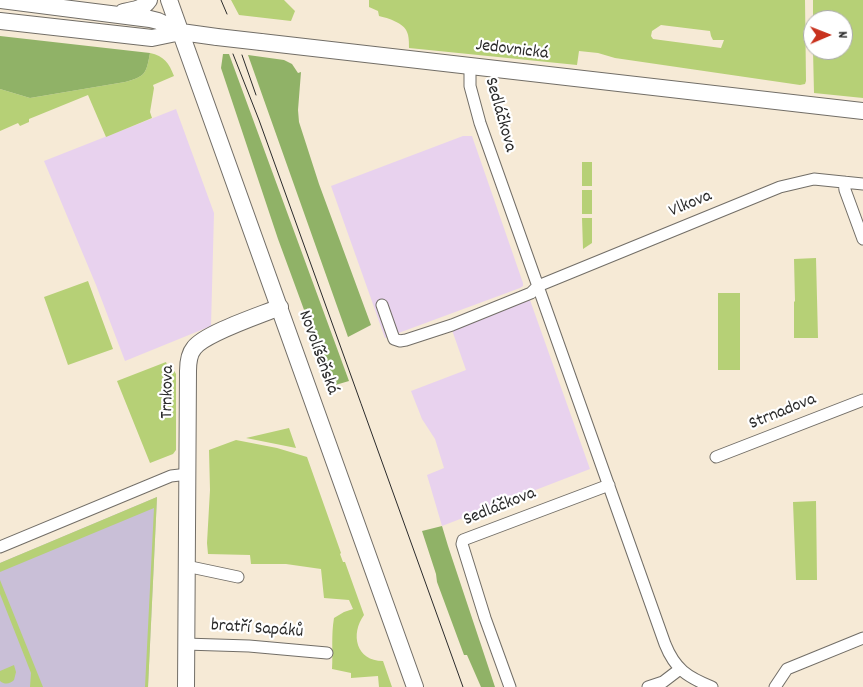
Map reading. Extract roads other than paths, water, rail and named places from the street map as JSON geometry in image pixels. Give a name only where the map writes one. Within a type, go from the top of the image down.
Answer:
[{"type":"street","name":"Jedovnická","points":[[0,0],[158,21],[181,32],[217,37],[838,108],[863,113]]},
{"type":"street","points":[[109,14],[136,10],[150,0]]},
{"type":"street","name":"Novolíšeňská","points":[[169,0],[415,687]]},
{"type":"street","name":"Jedovnická","points":[[0,21],[152,38],[181,32]]},
{"type":"street","name":"Sedláčkova","points":[[470,66],[470,86],[480,123],[665,644],[671,658],[680,669],[692,678],[712,687]]},
{"type":"street","points":[[838,108],[863,107]]},
{"type":"street","name":"Vlkova","points":[[538,286],[780,187],[814,178],[863,184]]},
{"type":"street","points":[[844,182],[845,190],[863,239]]},
{"type":"street","points":[[382,305],[394,338],[403,341],[531,293],[538,286]]},
{"type":"street","name":"Trnkova","points":[[186,687],[188,371],[190,356],[194,349],[205,339],[280,308]]},
{"type":"street","name":"Strnadova","points":[[716,457],[863,400]]},
{"type":"street","points":[[0,546],[171,476],[188,474]]},
{"type":"street","name":"Sedláčkova","points":[[510,687],[485,618],[462,544],[463,540],[609,485]]},
{"type":"street","points":[[186,566],[238,577]]},
{"type":"street","points":[[775,687],[787,669],[863,638]]},
{"type":"street","name":"bratří Sapáků","points":[[185,644],[249,646],[327,653]]},
{"type":"street","points":[[648,687],[669,678],[680,669]]},
{"type":"tram line","points":[[221,0],[227,14]]},
{"type":"tram line","points":[[233,54],[259,120],[463,687]]},
{"type":"tram line","points":[[242,55],[256,95]]}]
